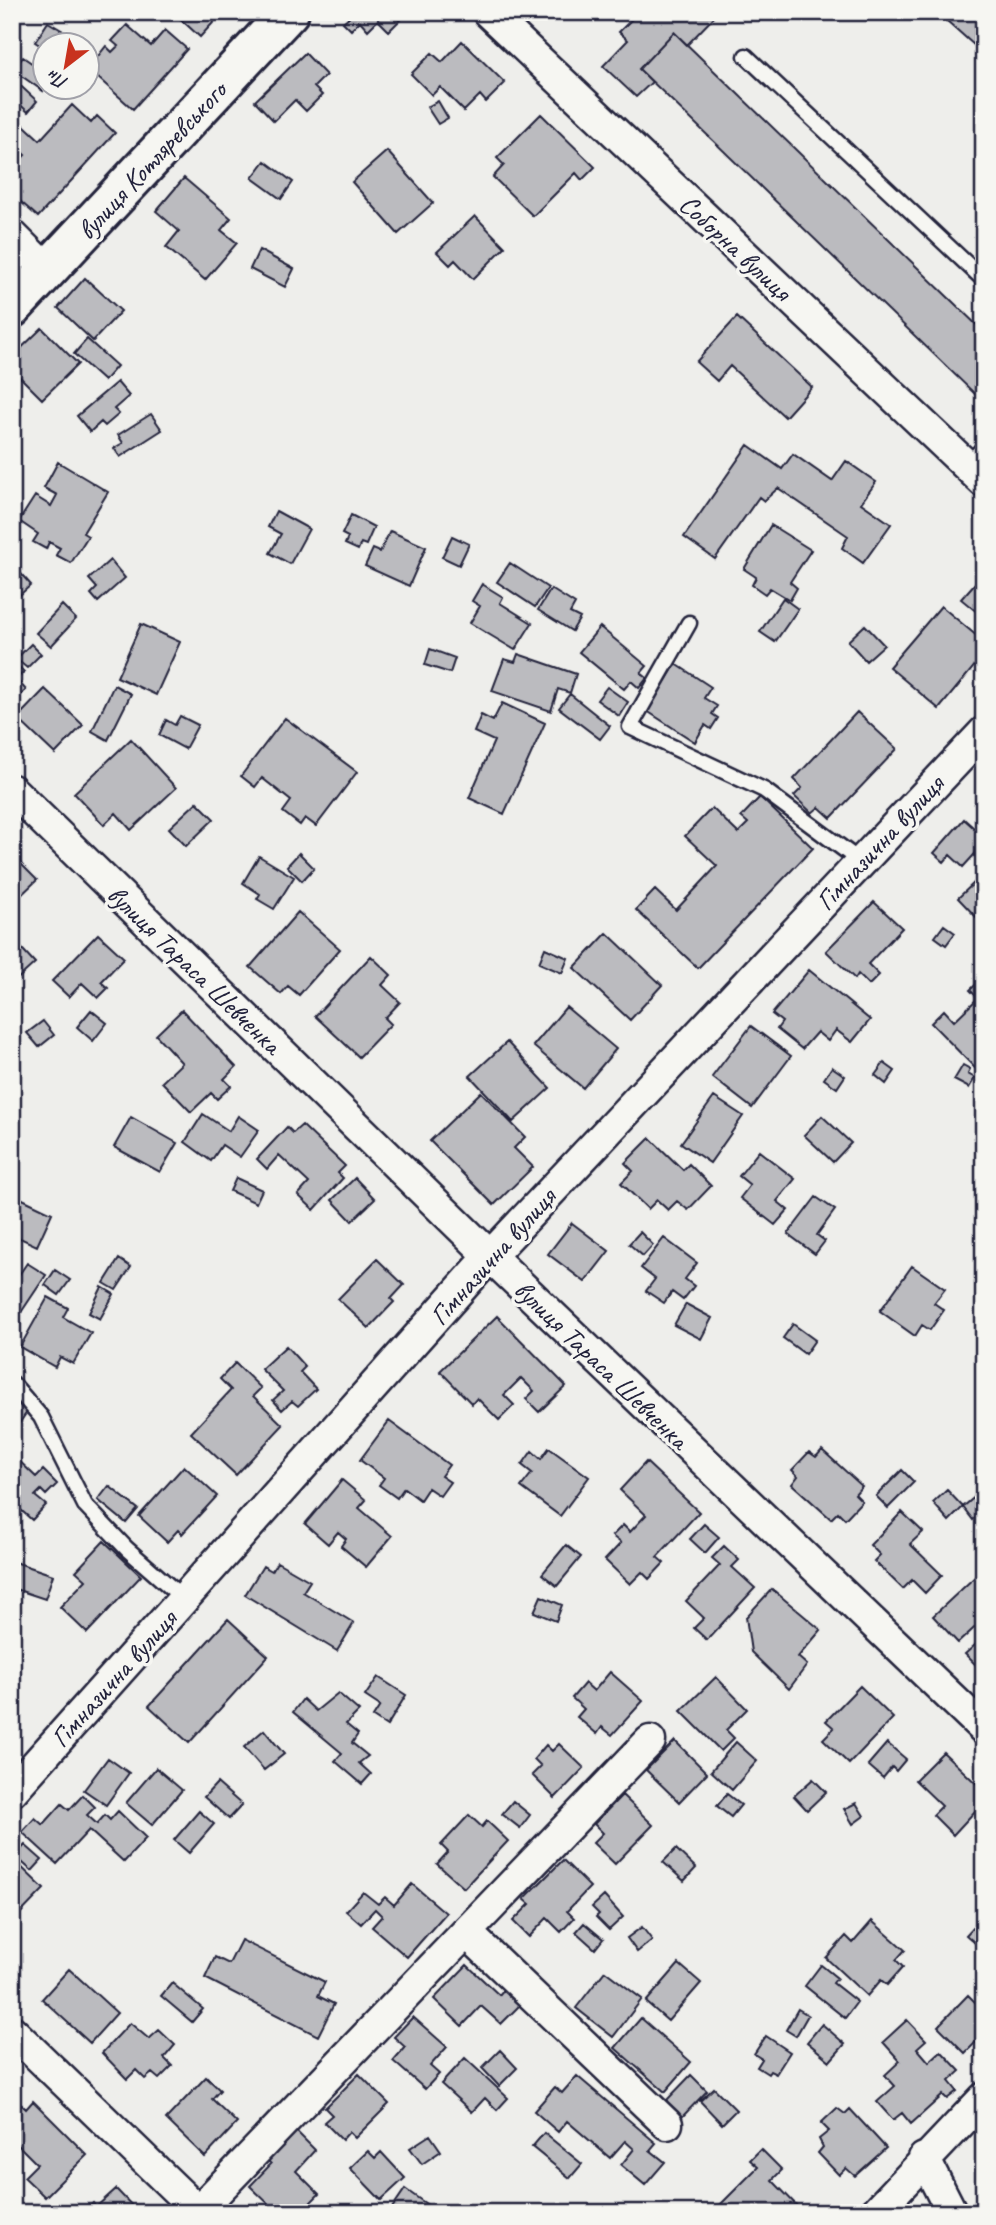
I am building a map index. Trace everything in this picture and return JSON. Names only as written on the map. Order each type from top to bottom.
[{"type":"main road","name":"вулиця Котляревського","points":[[12,308],[289,12]]},
{"type":"street","name":"Соборна вулиця","points":[[488,12],[978,465]]},
{"type":"street","points":[[12,235],[47,270]]},
{"type":"street","name":"Гімназична вулиця","points":[[12,1791],[490,1256],[984,732]]},
{"type":"street","name":"вулиця Тараса Шевченка","points":[[12,790],[490,1256],[984,1729]]},
{"type":"street","points":[[12,2031],[199,2212],[650,1741]]},
{"type":"street","points":[[466,1933],[667,2124]]},
{"type":"street","points":[[875,2213],[924,2158],[984,2098]]},
{"type":"street","points":[[924,2158],[952,2213]]},
{"type":"lane","points":[[746,56],[984,280]]},
{"type":"lane","points":[[689,623],[630,727],[764,790],[860,862]]},
{"type":"lane","points":[[12,1383],[41,1416],[85,1505],[127,1549],[184,1599]]},
{"type":"building","points":[[173,12],[223,12],[200,37]]},
{"type":"building","points":[[346,12],[408,12],[389,31],[378,20],[368,30],[360,21],[351,30],[343,22],[350,16]]},
{"type":"building","points":[[627,12],[711,12],[715,16],[687,45],[674,32],[639,69],[652,82],[636,97],[603,66],[628,40],[619,32],[633,18]]},
{"type":"building","points":[[937,12],[984,12],[984,54]]},
{"type":"building","points":[[48,22],[65,32],[42,32]]},
{"type":"building","points":[[127,25],[151,46],[165,30],[187,49],[133,109],[102,81],[102,51],[106,46],[112,52],[118,46],[112,41]]},
{"type":"building","points":[[674,32],[984,332],[984,392],[978,397],[639,69]]},
{"type":"building","points":[[462,41],[505,83],[486,102],[480,95],[464,111],[440,87],[432,95],[411,74],[432,53],[442,62]]},
{"type":"building","points":[[305,53],[326,75],[314,87],[322,95],[306,111],[295,100],[274,121],[255,101]]},
{"type":"building","points":[[23,57],[32,63],[32,83],[13,70]]},
{"type":"building","points":[[12,78],[32,96],[32,102],[36,102],[28,112],[12,97]]},
{"type":"building","points":[[438,101],[448,118],[438,124],[427,107]]},
{"type":"building","points":[[72,105],[91,123],[97,116],[115,133],[38,217],[12,194],[12,169],[25,155],[12,143],[12,114],[40,140]]},
{"type":"building","points":[[541,114],[595,167],[582,180],[576,173],[533,216],[493,177],[504,165],[497,158]]},
{"type":"building","points":[[387,151],[433,203],[398,234],[352,182]]},
{"type":"building","points":[[265,161],[293,182],[281,199],[252,178]]},
{"type":"building","points":[[184,178],[231,218],[221,230],[237,243],[205,280],[166,247],[179,231],[156,211]]},
{"type":"building","points":[[475,216],[505,247],[473,279],[455,260],[450,265],[437,252]]},
{"type":"building","points":[[259,250],[294,269],[285,287],[250,269]]},
{"type":"building","points":[[85,278],[121,311],[93,341],[58,308]]},
{"type":"building","points":[[737,317],[812,387],[785,417],[730,366],[717,381],[696,362]]},
{"type":"building","points":[[42,328],[78,364],[42,399],[12,369],[12,357]]},
{"type":"building","points":[[87,339],[117,366],[104,381],[74,354]]},
{"type":"building","points":[[117,382],[129,396],[114,409],[119,414],[105,426],[101,422],[90,432],[77,416]]},
{"type":"building","points":[[151,414],[162,430],[120,457],[114,448],[123,443],[118,435]]},
{"type":"building","points":[[748,445],[782,469],[793,454],[832,481],[846,461],[876,482],[861,503],[891,524],[863,563],[842,548],[848,536],[778,488],[764,501],[759,497],[715,559],[684,537]]},
{"type":"building","points":[[58,462],[108,492],[83,533],[88,536],[71,563],[56,555],[60,548],[49,542],[46,549],[33,542],[38,534],[19,521],[35,496],[51,506],[57,495],[44,488]]},
{"type":"building","points":[[276,511],[309,529],[290,564],[270,553],[281,534],[268,527]]},
{"type":"building","points":[[351,515],[374,527],[366,545],[361,543],[358,550],[345,544],[348,537],[342,534]]},
{"type":"building","points":[[771,525],[811,550],[790,582],[797,588],[790,600],[770,588],[765,594],[752,585],[756,577],[744,569]]},
{"type":"building","points":[[390,531],[426,547],[409,586],[365,566],[373,549],[380,552]]},
{"type":"building","points":[[452,536],[469,544],[459,565],[442,557]]},
{"type":"building","points":[[110,560],[125,578],[98,602],[91,594],[97,588],[89,579]]},
{"type":"building","points":[[510,563],[548,588],[535,607],[497,582]]},
{"type":"building","points":[[14,566],[31,585],[13,601],[12,567]]},
{"type":"building","points":[[984,573],[984,618],[961,599]]},
{"type":"building","points":[[482,584],[503,597],[500,603],[532,623],[515,650],[470,623],[480,606],[472,601]]},
{"type":"building","points":[[551,589],[575,604],[570,613],[580,618],[572,631],[538,610]]},
{"type":"building","points":[[783,598],[798,609],[775,642],[760,632]]},
{"type":"building","points":[[62,605],[76,619],[51,646],[36,633]]},
{"type":"building","points":[[941,606],[984,642],[984,666],[982,668],[976,664],[939,709],[889,667]]},
{"type":"building","points":[[141,624],[180,642],[156,695],[117,677]]},
{"type":"building","points":[[865,625],[884,645],[866,661],[848,641]]},
{"type":"building","points":[[600,627],[647,666],[641,673],[647,678],[639,688],[631,681],[624,689],[579,652]]},
{"type":"building","points":[[31,644],[41,654],[27,668],[16,659]]},
{"type":"building","points":[[430,649],[455,658],[450,673],[425,665]]},
{"type":"building","points":[[518,654],[576,674],[570,693],[558,689],[551,711],[492,691],[504,659],[515,662]]},
{"type":"building","points":[[13,661],[24,672],[16,679],[26,690],[14,701]]},
{"type":"building","points":[[676,664],[711,687],[704,698],[717,706],[712,714],[718,718],[711,729],[705,725],[695,742],[647,711]]},
{"type":"building","points":[[114,685],[131,694],[108,740],[92,731]]},
{"type":"building","points":[[607,687],[628,702],[619,716],[597,700]]},
{"type":"building","points":[[45,689],[83,725],[55,754],[17,718]]},
{"type":"building","points":[[570,694],[610,726],[600,739],[559,708]]},
{"type":"building","points":[[502,703],[545,723],[504,814],[469,798],[494,741],[474,732],[481,715],[493,721]]},
{"type":"building","points":[[857,712],[897,749],[831,818],[819,807],[812,813],[794,796],[802,788],[794,779]]},
{"type":"building","points":[[180,716],[198,725],[185,749],[159,735],[166,720],[175,725]]},
{"type":"building","points":[[285,718],[357,772],[316,826],[305,818],[300,825],[283,812],[291,801],[262,778],[255,787],[241,776]]},
{"type":"building","points":[[131,739],[176,788],[131,830],[116,813],[104,825],[74,793]]},
{"type":"building","points":[[760,797],[813,848],[698,968],[636,910],[655,890],[676,910],[717,866],[685,836],[712,808],[738,833],[748,823],[741,817]]},
{"type":"building","points":[[197,802],[214,819],[186,846],[169,828]]},
{"type":"building","points":[[964,819],[984,837],[984,844],[963,867],[950,855],[944,862],[934,853]]},
{"type":"building","points":[[299,853],[314,868],[302,881],[287,866]]},
{"type":"building","points":[[12,855],[37,880],[18,898],[12,892]]},
{"type":"building","points":[[259,856],[294,877],[274,909],[257,899],[260,894],[243,883]]},
{"type":"building","points":[[975,882],[984,891],[984,903],[980,906],[984,915],[979,920],[958,898]]},
{"type":"building","points":[[874,902],[902,928],[868,964],[879,975],[869,985],[858,974],[855,979],[826,951]]},
{"type":"building","points":[[298,912],[340,949],[299,995],[288,986],[281,994],[250,967]]},
{"type":"building","points":[[944,925],[955,933],[946,945],[935,937]]},
{"type":"building","points":[[607,933],[662,985],[630,1020],[574,968]]},
{"type":"building","points":[[98,934],[124,958],[101,982],[108,988],[98,998],[82,983],[69,997],[52,981]]},
{"type":"building","points":[[12,938],[35,963],[12,984]]},
{"type":"building","points":[[545,948],[568,958],[562,973],[539,963]]},
{"type":"building","points":[[371,956],[391,975],[382,985],[400,1002],[385,1018],[391,1024],[359,1057],[315,1016]]},
{"type":"building","points":[[809,970],[870,1020],[852,1042],[836,1030],[828,1041],[817,1032],[802,1049],[777,1029],[782,1022],[772,1014]]},
{"type":"building","points":[[984,977],[984,1042],[981,1045],[984,1060],[975,1068],[931,1023],[944,1010],[954,1021],[978,998],[970,990]]},
{"type":"building","points":[[566,1007],[616,1049],[583,1088],[533,1046]]},
{"type":"building","points":[[91,1010],[107,1023],[93,1041],[77,1027]]},
{"type":"building","points":[[182,1010],[236,1067],[224,1079],[231,1086],[217,1099],[211,1093],[191,1112],[162,1082],[182,1063],[156,1035]]},
{"type":"building","points":[[43,1021],[54,1035],[39,1047],[27,1033]]},
{"type":"building","points":[[751,1026],[791,1056],[752,1108],[712,1077]]},
{"type":"building","points":[[507,1042],[550,1088],[513,1122],[470,1076]]},
{"type":"building","points":[[884,1063],[895,1071],[886,1084],[875,1075]]},
{"type":"building","points":[[963,1065],[970,1069],[968,1074],[975,1078],[969,1088],[954,1080]]},
{"type":"building","points":[[832,1067],[845,1076],[837,1088],[824,1079]]},
{"type":"building","points":[[481,1092],[525,1137],[514,1148],[533,1167],[494,1205],[430,1141]]},
{"type":"building","points":[[714,1097],[743,1116],[710,1163],[681,1143]]},
{"type":"building","points":[[203,1114],[229,1131],[238,1116],[259,1130],[240,1157],[222,1145],[211,1161],[185,1142]]},
{"type":"building","points":[[822,1116],[851,1143],[833,1162],[804,1135]]},
{"type":"building","points":[[131,1117],[177,1143],[160,1172],[114,1147]]},
{"type":"building","points":[[302,1125],[345,1166],[338,1173],[343,1178],[314,1210],[298,1195],[309,1183],[279,1155],[267,1169],[257,1159],[287,1127],[293,1133]]},
{"type":"building","points":[[650,1138],[683,1170],[689,1164],[711,1186],[688,1210],[677,1201],[668,1210],[657,1200],[648,1209],[621,1183],[633,1171],[625,1163]]},
{"type":"building","points":[[759,1151],[795,1179],[777,1201],[788,1210],[775,1225],[740,1198],[750,1185],[739,1176]]},
{"type":"building","points":[[236,1178],[262,1190],[256,1203],[230,1191]]},
{"type":"building","points":[[355,1178],[375,1199],[352,1221],[332,1200]]},
{"type":"building","points":[[12,1194],[52,1213],[37,1246],[18,1237],[12,1250]]},
{"type":"building","points":[[816,1197],[835,1210],[817,1235],[825,1241],[815,1254],[788,1234]]},
{"type":"building","points":[[572,1223],[609,1251],[585,1282],[548,1254]]},
{"type":"building","points":[[640,1232],[653,1245],[643,1256],[629,1244]]},
{"type":"building","points":[[664,1238],[697,1263],[685,1279],[694,1286],[683,1300],[672,1292],[664,1303],[646,1291],[655,1279],[641,1268]]},
{"type":"building","points":[[119,1259],[131,1267],[116,1290],[104,1283]]},
{"type":"building","points":[[377,1259],[404,1285],[391,1299],[394,1302],[369,1328],[338,1299]]},
{"type":"building","points":[[27,1263],[46,1275],[20,1314],[12,1309],[12,1285]]},
{"type":"building","points":[[912,1266],[945,1289],[934,1303],[944,1310],[930,1330],[922,1325],[915,1336],[880,1311]]},
{"type":"building","points":[[55,1270],[70,1280],[59,1295],[45,1285]]},
{"type":"building","points":[[102,1287],[114,1294],[100,1319],[89,1313]]},
{"type":"building","points":[[48,1297],[68,1308],[63,1317],[91,1333],[73,1364],[60,1357],[55,1367],[20,1347]]},
{"type":"building","points":[[686,1304],[712,1318],[701,1339],[674,1325]]},
{"type":"building","points":[[497,1316],[566,1386],[539,1412],[526,1399],[534,1391],[521,1378],[504,1395],[514,1405],[499,1420],[477,1398],[472,1404],[440,1371]]},
{"type":"building","points":[[793,1324],[815,1340],[805,1354],[783,1338]]},
{"type":"building","points":[[286,1346],[305,1367],[300,1372],[316,1389],[298,1406],[292,1401],[282,1410],[273,1400],[283,1391],[261,1369]]},
{"type":"building","points":[[235,1363],[261,1388],[253,1396],[283,1425],[236,1475],[191,1433],[231,1390],[220,1379]]},
{"type":"building","points":[[12,1397],[29,1409],[16,1428],[12,1425]]},
{"type":"building","points":[[389,1421],[449,1465],[441,1476],[450,1482],[440,1496],[428,1488],[420,1500],[404,1488],[397,1498],[379,1485],[384,1478],[360,1460]]},
{"type":"building","points":[[549,1448],[589,1477],[560,1516],[521,1487],[532,1473],[522,1465],[532,1451],[541,1459]]},
{"type":"building","points":[[822,1450],[862,1486],[855,1494],[862,1501],[845,1519],[838,1512],[831,1519],[792,1484],[798,1476],[792,1470],[809,1452],[816,1457]]},
{"type":"building","points":[[12,1454],[36,1477],[43,1470],[57,1484],[46,1495],[41,1490],[35,1496],[46,1505],[32,1520],[12,1502]]},
{"type":"building","points":[[646,1462],[699,1512],[657,1557],[664,1563],[649,1579],[642,1572],[630,1584],[605,1560],[621,1543],[612,1536],[623,1525],[630,1532],[646,1515],[620,1490]]},
{"type":"building","points":[[184,1466],[217,1496],[182,1534],[178,1530],[167,1542],[139,1516]]},
{"type":"building","points":[[902,1470],[914,1482],[888,1508],[876,1496]]},
{"type":"building","points":[[342,1480],[366,1500],[359,1508],[392,1536],[366,1567],[341,1546],[346,1539],[338,1532],[328,1544],[305,1524]]},
{"type":"building","points":[[109,1486],[138,1509],[126,1523],[98,1500]]},
{"type":"building","points":[[984,1489],[984,1511],[973,1520],[963,1507]]},
{"type":"building","points":[[947,1490],[963,1507],[949,1521],[933,1503]]},
{"type":"building","points":[[902,1512],[923,1532],[910,1544],[942,1575],[925,1593],[912,1580],[903,1589],[874,1561],[880,1555],[870,1545]]},
{"type":"building","points":[[704,1524],[719,1537],[705,1553],[690,1539]]},
{"type":"building","points":[[104,1541],[141,1576],[87,1633],[60,1607],[86,1580],[76,1571]]},
{"type":"building","points":[[566,1545],[581,1557],[557,1586],[542,1574]]},
{"type":"building","points":[[724,1546],[739,1560],[732,1567],[755,1588],[707,1640],[694,1628],[704,1618],[686,1601],[720,1565],[712,1558]]},
{"type":"building","points":[[12,1561],[53,1575],[45,1599],[12,1588]]},
{"type":"building","points":[[277,1562],[310,1581],[303,1592],[354,1623],[337,1651],[245,1595],[263,1566],[272,1571]]},
{"type":"building","points":[[977,1575],[984,1583],[984,1619],[958,1643],[933,1616]]},
{"type":"building","points":[[772,1589],[821,1630],[798,1657],[807,1665],[789,1689],[751,1652],[746,1617]]},
{"type":"building","points":[[541,1596],[562,1605],[556,1621],[534,1612]]},
{"type":"building","points":[[228,1619],[268,1656],[189,1743],[149,1706]]},
{"type":"building","points":[[984,1637],[984,1673],[965,1654]]},
{"type":"building","points":[[610,1672],[643,1701],[612,1735],[602,1727],[597,1734],[577,1717],[584,1709],[572,1698],[585,1683],[594,1691]]},
{"type":"building","points":[[378,1677],[406,1695],[387,1726],[373,1717],[380,1706],[365,1696]]},
{"type":"building","points":[[716,1677],[747,1709],[726,1730],[734,1738],[721,1751],[681,1711]]},
{"type":"building","points":[[860,1686],[893,1718],[849,1764],[823,1739],[834,1728],[826,1721]]},
{"type":"building","points":[[338,1693],[359,1711],[346,1724],[358,1734],[352,1743],[368,1756],[359,1763],[371,1774],[362,1784],[335,1761],[342,1753],[293,1712],[303,1699],[316,1711]]},
{"type":"building","points":[[264,1730],[284,1754],[264,1770],[244,1747]]},
{"type":"building","points":[[675,1741],[707,1773],[679,1802],[646,1770]]},
{"type":"building","points":[[736,1742],[757,1761],[732,1790],[711,1771]]},
{"type":"building","points":[[887,1743],[906,1759],[896,1771],[892,1767],[883,1778],[868,1765]]},
{"type":"building","points":[[559,1744],[584,1768],[555,1798],[532,1775],[541,1766],[534,1759],[546,1745],[552,1751]]},
{"type":"building","points":[[943,1752],[984,1791],[984,1816],[977,1809],[953,1835],[933,1815],[942,1806],[915,1780]]},
{"type":"building","points":[[108,1758],[129,1773],[106,1805],[84,1790]]},
{"type":"building","points":[[156,1768],[182,1790],[152,1825],[126,1803]]},
{"type":"building","points":[[813,1779],[826,1792],[807,1810],[794,1796]]},
{"type":"building","points":[[217,1783],[242,1805],[229,1819],[204,1797]]},
{"type":"building","points":[[727,1794],[741,1805],[731,1817],[717,1806]]},
{"type":"building","points":[[83,1795],[95,1807],[87,1815],[97,1824],[105,1815],[110,1820],[118,1811],[146,1838],[124,1862],[89,1830],[57,1864],[22,1832],[35,1818],[43,1825],[62,1804],[69,1810]]},
{"type":"building","points":[[622,1795],[653,1825],[615,1864],[593,1843],[603,1833],[594,1824]]},
{"type":"building","points":[[513,1801],[530,1815],[520,1828],[502,1814]]},
{"type":"building","points":[[856,1803],[864,1816],[853,1824],[844,1809]]},
{"type":"building","points":[[199,1811],[214,1824],[189,1853],[174,1840]]},
{"type":"building","points":[[469,1815],[482,1827],[487,1821],[508,1841],[464,1888],[437,1864],[448,1852],[441,1845]]},
{"type":"building","points":[[25,1845],[42,1860],[32,1871],[15,1856]]},
{"type":"building","points":[[676,1849],[696,1868],[684,1881],[663,1862]]},
{"type":"building","points":[[12,1858],[44,1889],[12,1922]]},
{"type":"building","points":[[563,1860],[590,1887],[567,1911],[574,1918],[561,1932],[547,1918],[529,1937],[513,1921],[530,1904],[524,1899]]},
{"type":"building","points":[[412,1884],[446,1913],[407,1957],[372,1927],[382,1916],[375,1909],[361,1924],[346,1911],[363,1892],[378,1904],[385,1897],[394,1905]]},
{"type":"building","points":[[604,1896],[623,1917],[609,1930],[596,1917],[599,1914],[592,1907]]},
{"type":"building","points":[[984,1915],[984,1951],[966,1935]]},
{"type":"building","points":[[872,1921],[905,1950],[896,1960],[903,1967],[887,1985],[881,1980],[867,1996],[826,1958],[846,1936],[853,1943]]},
{"type":"building","points":[[584,1923],[603,1939],[595,1949],[576,1932]]},
{"type":"building","points":[[642,1927],[652,1940],[637,1952],[627,1938]]},
{"type":"building","points":[[241,1940],[325,1982],[318,1996],[334,2004],[318,2036],[205,1978],[215,1957],[229,1964]]},
{"type":"building","points":[[679,1964],[701,1983],[668,2021],[646,2002]]},
{"type":"building","points":[[467,1965],[499,1995],[504,1989],[520,2005],[501,2024],[481,2006],[462,2026],[434,1999]]},
{"type":"building","points":[[821,1965],[837,1978],[833,1983],[857,2002],[845,2018],[805,1986]]},
{"type":"building","points":[[69,1969],[117,2013],[90,2043],[42,1999]]},
{"type":"building","points":[[605,1971],[642,1999],[613,2037],[576,2008]]},
{"type":"building","points":[[172,1983],[203,2009],[192,2022],[161,1996]]},
{"type":"building","points":[[968,1995],[984,2011],[984,2047],[977,2041],[965,2053],[938,2026]]},
{"type":"building","points":[[798,2009],[808,2015],[796,2036],[786,2030]]},
{"type":"building","points":[[413,2017],[447,2047],[430,2066],[439,2074],[425,2089],[393,2061],[405,2047],[394,2037]]},
{"type":"building","points":[[641,2018],[691,2062],[665,2092],[615,2048]]},
{"type":"building","points":[[907,2020],[926,2040],[917,2048],[929,2062],[941,2051],[960,2071],[949,2081],[957,2091],[947,2099],[943,2095],[911,2124],[902,2113],[893,2120],[877,2102],[895,2086],[885,2075],[900,2061],[883,2042]]},
{"type":"building","points":[[130,2023],[149,2039],[159,2030],[175,2045],[164,2058],[172,2066],[159,2079],[152,2073],[145,2079],[136,2070],[127,2079],[102,2053]]},
{"type":"building","points":[[822,2024],[845,2044],[830,2061],[807,2042]]},
{"type":"building","points":[[766,2036],[790,2052],[776,2074],[770,2071],[768,2074],[757,2067],[762,2059],[754,2054]]},
{"type":"building","points":[[500,2050],[517,2068],[499,2086],[482,2068]]},
{"type":"building","points":[[465,2058],[508,2098],[497,2110],[485,2098],[472,2112],[441,2084]]},
{"type":"building","points":[[359,2074],[389,2104],[355,2138],[349,2132],[342,2140],[324,2122],[332,2115],[325,2108]]},
{"type":"building","points":[[691,2075],[707,2091],[681,2118],[665,2102]]},
{"type":"building","points":[[577,2076],[656,2143],[650,2150],[665,2162],[645,2185],[621,2165],[634,2149],[625,2141],[610,2158],[567,2121],[558,2132],[534,2111],[555,2087],[562,2093]]},
{"type":"building","points":[[206,2077],[220,2090],[212,2099],[237,2123],[205,2157],[166,2119]]},
{"type":"building","points":[[714,2088],[736,2110],[722,2124],[700,2101]]},
{"type":"building","points":[[15,2098],[26,2109],[33,2101],[87,2155],[45,2197],[24,2177],[37,2164],[12,2139],[12,2101]]},
{"type":"building","points":[[837,2108],[845,2114],[850,2109],[886,2148],[855,2176],[846,2168],[839,2175],[818,2153],[823,2147],[819,2139],[829,2131],[821,2123]]},
{"type":"building","points":[[295,2130],[315,2150],[296,2171],[319,2194],[309,2204],[317,2213],[278,2213],[250,2186],[271,2164],[267,2160]]},
{"type":"building","points":[[544,2133],[582,2164],[570,2178],[532,2147]]},
{"type":"building","points":[[430,2135],[441,2151],[422,2164],[410,2148]]},
{"type":"building","points":[[761,2149],[782,2170],[772,2180],[804,2213],[717,2213],[715,2210],[758,2167],[750,2160]]},
{"type":"building","points":[[368,2151],[375,2158],[381,2152],[405,2178],[381,2200],[350,2168]]},
{"type":"building","points":[[116,2189],[139,2213],[83,2213],[93,2203],[96,2207]]},
{"type":"building","points":[[405,2189],[439,2213],[390,2211]]}]
